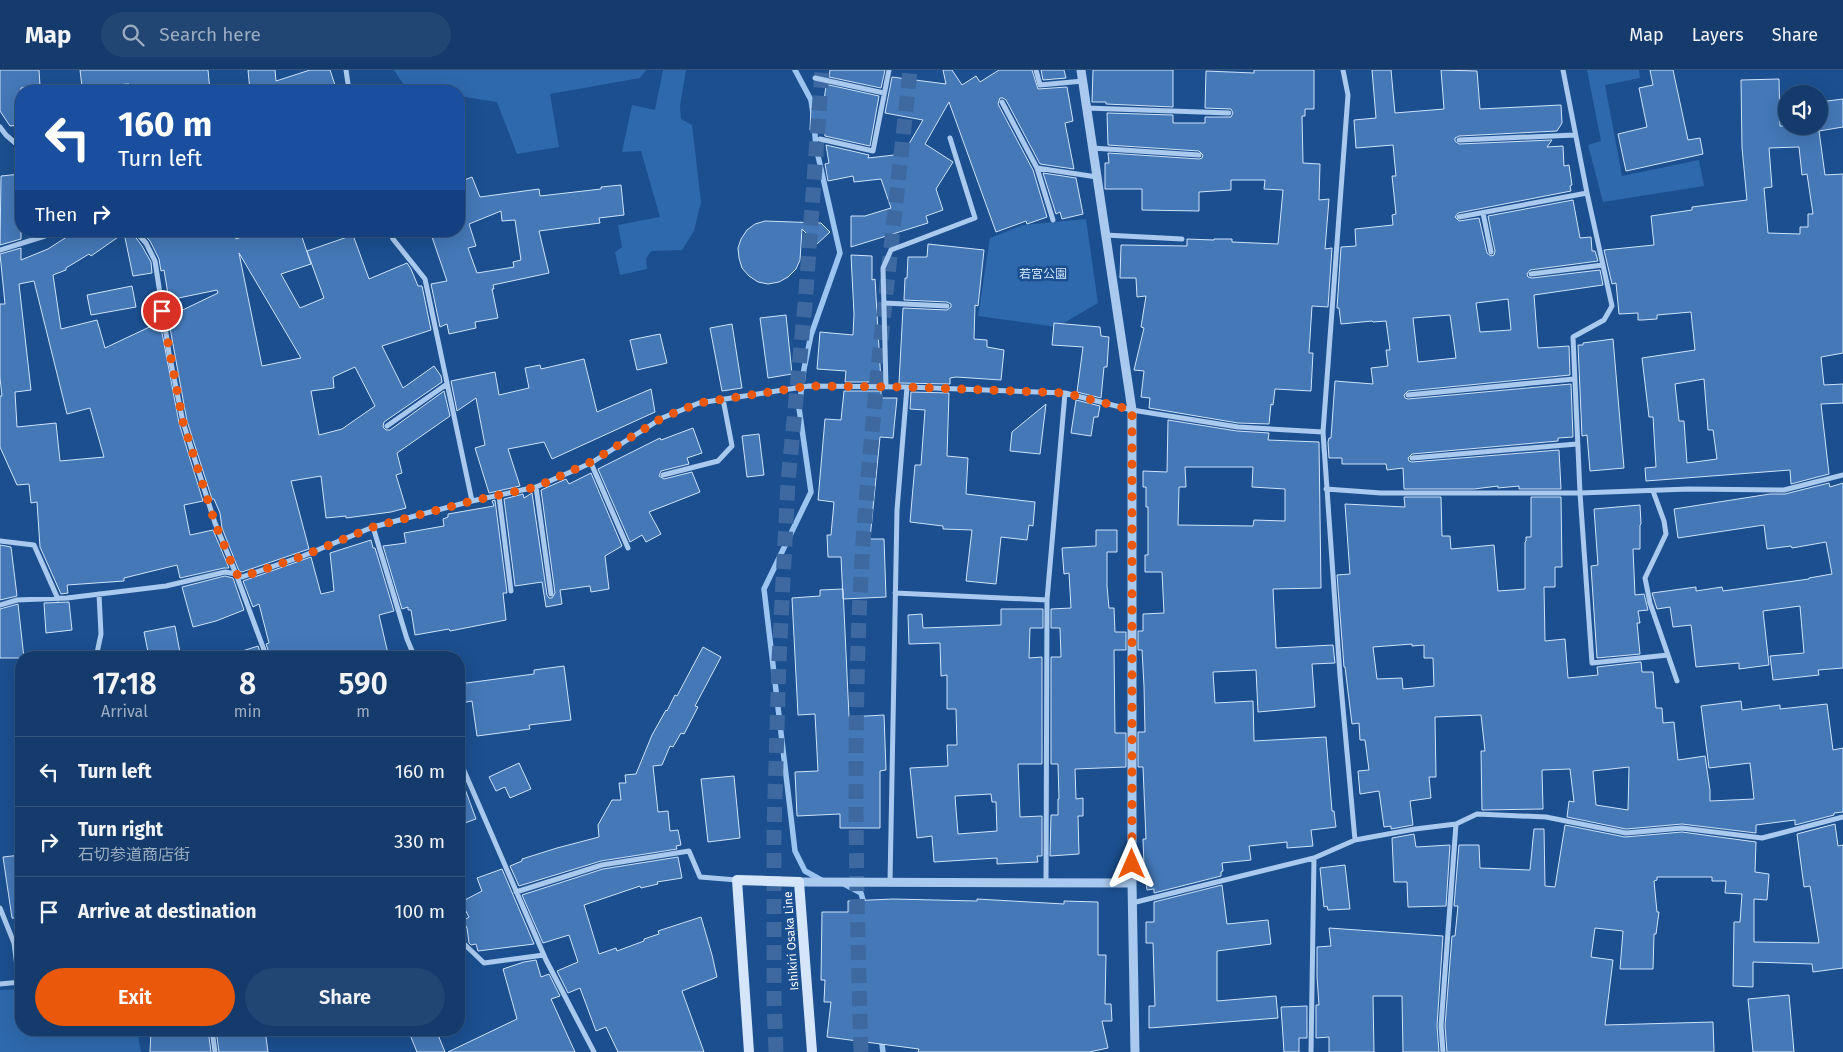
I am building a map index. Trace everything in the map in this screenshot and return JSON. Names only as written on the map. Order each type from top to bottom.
[{"type":"main road","name":"Ishikiri Osaka Line","points":[[737,880],[799,882],[812,1052]]},
{"type":"main road","points":[[737,880],[749,1052]]},
{"type":"street","points":[[346,70],[348,85]]},
{"type":"street","points":[[820,139],[873,151],[889,70]]},
{"type":"street","points":[[1036,70],[1040,85],[1083,81]]},
{"type":"street","points":[[1081,70],[1132,410],[1130,639],[1132,903],[1136,1052]]},
{"type":"street","points":[[1343,70],[1348,95],[1323,432],[1340,675],[1355,840]]},
{"type":"street","points":[[1563,70],[1587,193],[1612,306],[1604,320],[1573,337],[1577,444],[1592,663],[1668,655]]},
{"type":"street","points":[[815,78],[884,93]]},
{"type":"street","points":[[1002,102],[1037,168],[1053,220]]},
{"type":"street","points":[[1086,108],[1229,113]]},
{"type":"street","points":[[0,127],[15,143]]},
{"type":"street","points":[[1459,140],[1575,135]]},
{"type":"street","points":[[886,387],[883,268],[891,250],[975,218],[950,138]]},
{"type":"street","points":[[1092,148],[1199,154]]},
{"type":"street","points":[[1037,168],[1097,177]]},
{"type":"street","points":[[1459,217],[1587,193]]},
{"type":"street","points":[[1483,213],[1491,252]]},
{"type":"street","points":[[1105,234],[1182,239]]},
{"type":"street","points":[[0,250],[42,237]]},
{"type":"street","points":[[140,237],[146,243],[155,261],[169,353],[183,422],[215,523],[264,651]]},
{"type":"street","points":[[392,237],[425,279],[472,501]]},
{"type":"street","points":[[1531,274],[1603,265]]},
{"type":"street","points":[[884,303],[947,306]]},
{"type":"street","points":[[1408,396],[1574,379]]},
{"type":"street","points":[[387,426],[447,384]]},
{"type":"street","points":[[0,605],[16,600],[58,599],[166,586],[225,572],[242,577],[294,559],[373,527],[472,501],[536,487],[591,462],[662,418],[699,403],[809,386],[907,387],[1065,393],[1132,410],[1238,428],[1323,432]]},
{"type":"street","points":[[890,882],[897,510],[907,387]]},
{"type":"street","points":[[1046,883],[1047,600],[1065,393]]},
{"type":"street","points":[[663,475],[718,462],[732,446],[723,399]]},
{"type":"street","points":[[1412,458],[1577,444]]},
{"type":"street","points":[[591,462],[628,548]]},
{"type":"street","points":[[1326,489],[1381,493],[1784,490],[1843,475]]},
{"type":"street","points":[[536,487],[551,594]]},
{"type":"street","points":[[1653,491],[1664,521],[1666,534],[1645,578],[1650,603],[1677,681]]},
{"type":"street","points":[[499,496],[511,591]]},
{"type":"street","points":[[373,527],[412,651]]},
{"type":"street","points":[[0,541],[34,545],[58,599]]},
{"type":"street","points":[[895,593],[1047,600]]},
{"type":"street","points":[[97,651],[101,634],[99,594]]},
{"type":"street","points":[[465,773],[544,955],[594,1052]]},
{"type":"street","points":[[1132,903],[1314,858],[1355,840],[1456,824],[1477,814],[1546,817],[1626,833],[1682,828],[1762,838],[1843,817]]},
{"type":"street","points":[[1443,1052],[1441,1026],[1456,824]]},
{"type":"street","points":[[516,892],[602,865],[689,851],[700,877],[737,880]]},
{"type":"street","points":[[1311,1052],[1314,858]]},
{"type":"street","points":[[799,882],[1132,883]]},
{"type":"street","points":[[0,908],[15,950]]},
{"type":"street","points":[[465,945],[484,963],[544,955]]},
{"type":"street","points":[[0,984],[15,982]]},
{"type":"street","points":[[213,1036],[215,1052]]},
{"type":"green space","points":[[394,70],[646,70],[640,78],[550,94],[559,147],[517,154],[497,102],[465,97],[465,85],[404,85]]},
{"type":"green space","points":[[663,70],[686,70],[680,106],[681,119],[692,125],[701,202],[694,231],[682,250],[651,251],[646,259],[647,269],[620,275],[615,252],[622,247],[618,225],[660,217],[641,151],[622,152],[632,105],[655,110]]},
{"type":"green space","points":[[1587,70],[1639,70],[1640,78],[1605,85],[1622,176],[1699,160],[1704,186],[1603,202],[1588,145],[1601,141]]},
{"type":"green space","name":"若宮公園","points":[[1086,219],[1098,303],[1057,327],[978,316],[990,238],[1023,225]]},
{"type":"green space","points":[[15,989],[15,1036],[138,1036],[141,1052],[0,1052],[0,990]]},
{"type":"building","points":[[0,70],[39,70],[40,85],[15,85],[15,126],[10,126],[0,111]]},
{"type":"building","points":[[80,70],[208,70],[209,85],[129,84],[82,85]]},
{"type":"building","points":[[248,70],[275,70],[276,81],[310,70],[330,70],[335,85],[249,85]]},
{"type":"building","points":[[830,70],[885,70],[881,88],[829,77]]},
{"type":"building","points":[[943,70],[952,70],[962,85],[976,76],[980,82],[999,70],[1032,70],[1038,89],[1067,87],[1073,121],[1065,123],[1074,169],[1040,164],[1006,100],[1000,98],[998,104],[1033,170],[1047,217],[1027,224],[1026,221],[996,232],[949,102],[925,144],[953,162],[936,189],[943,210],[926,216],[928,223],[851,247],[851,216],[865,216],[891,208],[881,179],[854,182],[853,176],[828,181],[825,164],[829,163],[826,145],[869,155],[868,158],[903,154],[923,120],[885,113],[892,77],[946,84]]},
{"type":"building","points":[[1041,70],[1064,70],[1066,78],[1043,80]]},
{"type":"building","points":[[1093,70],[1173,70],[1173,107],[1092,102]]},
{"type":"building","points":[[1254,70],[1314,70],[1314,109],[1305,109],[1305,116],[1302,116],[1303,163],[1320,164],[1319,200],[1329,199],[1325,249],[1332,248],[1328,307],[1312,306],[1309,353],[1313,353],[1311,391],[1275,389],[1269,424],[1238,423],[1149,408],[1150,398],[1141,397],[1144,371],[1134,370],[1144,328],[1141,327],[1146,296],[1137,297],[1136,278],[1120,278],[1121,245],[1187,246],[1187,239],[1232,239],[1232,242],[1278,244],[1283,190],[1264,189],[1265,180],[1231,180],[1231,190],[1199,192],[1199,211],[1142,210],[1142,189],[1105,189],[1105,163],[1109,163],[1108,153],[1199,159],[1203,155],[1199,151],[1108,145],[1107,113],[1173,115],[1173,123],[1205,123],[1205,117],[1231,117],[1233,113],[1231,109],[1205,108],[1206,71],[1254,73]]},
{"type":"building","points":[[1372,70],[1391,70],[1395,113],[1444,109],[1441,70],[1477,71],[1480,109],[1561,105],[1562,123],[1557,131],[1459,136],[1455,138],[1455,141],[1459,144],[1552,140],[1547,147],[1563,146],[1564,166],[1569,165],[1571,191],[1458,213],[1455,217],[1459,221],[1479,218],[1487,253],[1491,256],[1494,255],[1495,251],[1488,216],[1573,200],[1580,238],[1591,237],[1592,251],[1595,251],[1598,261],[1530,270],[1527,274],[1528,277],[1532,278],[1600,270],[1603,285],[1534,295],[1538,348],[1569,346],[1570,375],[1408,391],[1404,395],[1408,399],[1571,384],[1573,437],[1558,438],[1558,441],[1412,454],[1408,458],[1412,462],[1559,450],[1561,489],[1519,489],[1519,486],[1498,488],[1498,486],[1474,489],[1404,489],[1403,468],[1387,470],[1386,464],[1342,464],[1342,458],[1329,458],[1328,442],[1329,438],[1331,438],[1335,381],[1373,384],[1371,368],[1388,366],[1386,350],[1390,350],[1386,321],[1341,324],[1339,308],[1337,308],[1341,247],[1356,246],[1355,229],[1393,225],[1392,215],[1396,214],[1392,176],[1396,176],[1393,145],[1356,148],[1354,120],[1376,118]],"holes":[[[1508,299],[1511,330],[1480,332],[1476,303]],[[1450,315],[1456,358],[1418,362],[1413,318]]]},
{"type":"building","points":[[1650,70],[1673,70],[1688,140],[1700,138],[1703,154],[1626,171],[1618,134],[1647,127],[1639,88],[1653,85]]},
{"type":"building","points":[[1779,79],[1778,135],[1820,135],[1825,175],[1843,174],[1843,353],[1821,357],[1824,385],[1843,384],[1843,403],[1821,404],[1829,474],[1791,484],[1790,470],[1646,481],[1645,468],[1656,467],[1653,417],[1649,417],[1642,358],[1695,350],[1691,312],[1657,315],[1657,319],[1642,320],[1638,320],[1638,313],[1619,314],[1616,283],[1612,284],[1604,250],[1654,245],[1651,216],[1692,210],[1692,207],[1747,200],[1742,148],[1741,80]],"holes":[[[1799,147],[1802,175],[1807,174],[1813,214],[1808,214],[1808,227],[1800,227],[1800,234],[1768,233],[1764,188],[1772,187],[1769,148]],[[1704,379],[1708,430],[1713,430],[1717,459],[1687,463],[1684,421],[1679,421],[1675,384]]]},
{"type":"building","points":[[829,85],[879,96],[870,146],[825,136],[824,131],[810,130],[811,107],[823,107],[826,86]]},
{"type":"building","points":[[1843,99],[1843,127],[1828,130],[1828,101]]},
{"type":"building","points":[[1043,173],[1076,178],[1083,214],[1062,219],[1060,212],[1056,214]]},
{"type":"building","points":[[15,175],[15,237],[21,237],[21,239],[0,245],[1,176]]},
{"type":"building","points":[[472,177],[480,197],[539,189],[540,196],[621,185],[624,215],[599,218],[600,223],[539,231],[549,273],[493,285],[494,289],[492,289],[498,318],[475,322],[476,328],[449,334],[447,324],[440,327],[431,284],[447,281],[432,237],[465,237],[465,180]],"holes":[[[501,211],[502,221],[515,220],[521,260],[513,262],[514,267],[477,273],[468,248],[476,246],[469,224]]]},
{"type":"building","points":[[765,221],[821,223],[830,232],[817,244],[802,229],[800,260],[796,269],[779,282],[768,284],[758,282],[742,268],[738,248],[747,230],[755,224]]},
{"type":"building","points":[[67,237],[118,237],[91,256],[89,254],[66,268],[66,270],[53,275],[61,329],[97,320],[105,348],[160,322],[179,423],[203,501],[184,505],[190,535],[213,530],[229,568],[180,578],[177,565],[124,578],[124,581],[67,585],[68,593],[61,594],[40,547],[37,502],[31,503],[29,484],[17,485],[0,447],[0,396],[2,396],[0,378],[0,304],[5,304],[0,254],[21,248],[21,260],[48,249]],"holes":[[[34,281],[67,414],[90,408],[104,457],[60,461],[56,423],[17,427],[15,392],[31,390],[19,284]]]},
{"type":"building","points":[[125,237],[135,237],[151,262],[152,273],[133,276]]},
{"type":"building","points":[[146,237],[236,237],[236,239],[242,237],[302,237],[311,264],[281,274],[300,308],[324,298],[307,251],[347,237],[354,237],[369,279],[407,263],[418,286],[422,286],[431,330],[382,346],[403,388],[434,366],[441,376],[442,382],[384,422],[383,427],[386,430],[390,430],[444,391],[450,416],[397,453],[402,473],[396,475],[406,508],[346,518],[346,516],[326,518],[321,476],[291,481],[309,549],[242,572],[239,571],[222,528],[220,513],[214,499],[212,499],[187,421],[168,317],[218,293],[217,290],[169,300],[164,270],[161,271],[159,259]],"holes":[[[239,253],[301,358],[262,366]],[[355,367],[375,406],[342,429],[319,435],[311,391],[334,388],[333,377]]]},
{"type":"building","points":[[928,244],[984,250],[978,306],[975,305],[974,339],[987,340],[987,347],[1004,350],[1001,380],[956,377],[950,378],[950,384],[899,383],[903,308],[947,310],[951,307],[951,304],[947,302],[904,300],[908,257],[927,257]]},
{"type":"building","points":[[851,255],[872,256],[872,280],[875,279],[881,382],[845,382],[846,371],[817,369],[820,332],[853,335],[854,314]]},
{"type":"building","points":[[132,286],[136,307],[91,315],[87,295]]},
{"type":"building","points":[[786,315],[792,374],[768,378],[760,318]]},
{"type":"building","points":[[1054,323],[1100,327],[1101,336],[1109,337],[1107,367],[1104,367],[1101,398],[1077,392],[1083,347],[1052,345]]},
{"type":"building","points":[[732,324],[742,388],[722,391],[710,328]]},
{"type":"building","points":[[660,334],[667,363],[637,370],[630,340]]},
{"type":"building","points":[[1613,339],[1624,468],[1590,471],[1587,435],[1582,436],[1578,345]]},
{"type":"building","points":[[584,359],[597,412],[651,389],[655,412],[552,459],[544,442],[508,449],[520,486],[489,493],[475,448],[485,445],[476,398],[457,411],[451,381],[495,372],[499,395],[529,388],[525,368],[540,365],[541,369]]},
{"type":"building","points":[[844,391],[881,391],[881,398],[897,398],[893,438],[880,437],[870,539],[884,539],[886,597],[843,599],[841,557],[828,557],[827,535],[831,535],[834,502],[818,500],[825,419],[841,420]]},
{"type":"building","points":[[911,392],[949,393],[947,456],[968,458],[966,494],[1035,502],[1033,526],[1029,525],[1027,540],[1001,537],[996,584],[966,581],[972,530],[943,529],[943,526],[910,522],[915,465],[921,465],[925,410],[910,409]]},
{"type":"building","points":[[1076,400],[1100,406],[1098,417],[1094,417],[1091,436],[1071,433]]},
{"type":"building","points":[[1046,404],[1040,454],[1010,451],[1012,432]]},
{"type":"building","points":[[1168,420],[1237,431],[1269,433],[1268,440],[1319,442],[1321,588],[1273,589],[1276,648],[1333,645],[1335,663],[1312,664],[1315,707],[1258,712],[1256,670],[1213,672],[1215,703],[1253,701],[1254,741],[1326,737],[1332,811],[1334,811],[1336,827],[1311,830],[1313,846],[1287,848],[1287,842],[1249,846],[1251,860],[1222,863],[1223,871],[1221,876],[1154,893],[1154,889],[1147,890],[1144,866],[1143,839],[1146,839],[1143,767],[1138,767],[1138,732],[1145,732],[1144,686],[1142,650],[1138,650],[1138,631],[1143,631],[1143,614],[1164,613],[1162,572],[1145,572],[1145,555],[1148,555],[1148,507],[1146,507],[1146,487],[1143,487],[1143,471],[1167,472]],"holes":[[[1185,467],[1253,467],[1252,487],[1285,489],[1285,521],[1254,520],[1253,526],[1178,525],[1179,487],[1186,487]]]},
{"type":"building","points":[[693,428],[702,453],[687,458],[689,464],[661,471],[659,476],[664,479],[692,472],[700,492],[649,512],[661,534],[646,542],[642,535],[630,542],[598,469],[660,438],[661,440]]},
{"type":"building","points":[[759,434],[764,475],[747,477],[742,436]]},
{"type":"building","points":[[591,473],[622,546],[605,556],[609,589],[591,592],[590,586],[560,590],[562,604],[546,607],[542,582],[515,586],[504,499],[523,494],[524,498],[532,493],[547,595],[549,598],[552,598],[555,593],[541,490],[566,479],[569,484]]},
{"type":"building","points":[[1829,483],[1830,487],[1843,483],[1843,668],[1818,670],[1819,675],[1773,680],[1770,656],[1804,653],[1800,606],[1763,611],[1769,665],[1739,669],[1739,663],[1696,667],[1691,625],[1673,627],[1670,607],[1657,609],[1652,593],[1696,587],[1696,591],[1722,587],[1723,591],[1832,574],[1826,542],[1792,548],[1791,546],[1767,549],[1764,525],[1678,538],[1674,509],[1770,494],[1785,494]]},
{"type":"building","points":[[1404,497],[1441,497],[1442,536],[1450,536],[1451,549],[1494,545],[1498,591],[1525,589],[1525,542],[1526,537],[1531,537],[1531,497],[1561,497],[1562,567],[1555,567],[1555,587],[1544,587],[1545,641],[1565,639],[1568,678],[1598,675],[1597,667],[1641,662],[1642,672],[1653,672],[1656,708],[1662,708],[1663,723],[1674,722],[1678,760],[1705,756],[1710,801],[1754,799],[1750,763],[1709,768],[1701,706],[1741,701],[1742,710],[1780,705],[1780,709],[1827,704],[1833,750],[1843,748],[1843,812],[1795,825],[1795,820],[1756,825],[1756,833],[1682,824],[1626,829],[1567,817],[1569,801],[1574,802],[1570,769],[1542,770],[1543,809],[1482,810],[1481,751],[1485,751],[1481,715],[1435,717],[1436,777],[1429,777],[1431,798],[1410,801],[1413,825],[1391,829],[1391,826],[1384,827],[1379,791],[1360,794],[1358,771],[1369,770],[1365,740],[1360,740],[1359,723],[1352,724],[1344,667],[1337,575],[1350,574],[1345,504],[1405,507]],"holes":[[[1412,644],[1412,646],[1424,645],[1424,658],[1433,658],[1434,686],[1403,689],[1402,678],[1377,679],[1373,647]],[[1629,767],[1628,810],[1596,805],[1593,771]]]},
{"type":"building","points":[[495,500],[507,593],[503,593],[506,620],[450,631],[449,629],[415,635],[411,610],[408,610],[408,607],[402,609],[383,546],[406,543],[404,533],[444,526],[443,519],[448,517],[448,514],[494,506],[492,501]]},
{"type":"building","points":[[1640,505],[1640,549],[1633,549],[1635,595],[1644,594],[1648,610],[1638,611],[1640,623],[1637,623],[1640,654],[1597,658],[1591,566],[1598,565],[1594,509]]},
{"type":"building","points":[[1096,530],[1117,530],[1117,552],[1107,552],[1107,586],[1109,608],[1114,608],[1115,632],[1126,632],[1126,650],[1114,650],[1115,733],[1126,733],[1126,767],[1075,769],[1076,799],[1083,798],[1083,816],[1078,816],[1079,854],[1050,856],[1051,815],[1058,815],[1059,799],[1058,764],[1051,764],[1051,657],[1061,657],[1060,628],[1051,628],[1051,609],[1071,608],[1069,573],[1064,574],[1062,548],[1096,546]]},
{"type":"building","points":[[371,540],[394,611],[379,615],[387,651],[268,651],[266,644],[269,643],[259,604],[253,607],[243,581],[311,557],[321,594],[334,591],[330,553]]},
{"type":"building","points":[[0,545],[11,547],[17,596],[0,600]]},
{"type":"building","points":[[225,576],[233,578],[244,610],[216,621],[193,627],[182,587]]},
{"type":"building","points":[[843,589],[849,717],[884,715],[886,770],[880,771],[880,828],[840,828],[840,814],[797,816],[795,772],[818,771],[815,714],[798,715],[792,598],[820,596],[820,590]]},
{"type":"building","points":[[69,602],[72,630],[46,633],[44,603]]},
{"type":"building","points":[[18,604],[23,651],[15,651],[15,658],[0,658],[0,609]]},
{"type":"building","points":[[1001,609],[1043,609],[1043,628],[1030,628],[1029,658],[1042,657],[1042,764],[1018,764],[1020,817],[1042,816],[1042,856],[1037,856],[1038,862],[997,864],[997,858],[934,862],[932,836],[917,838],[910,768],[948,766],[947,745],[957,745],[956,709],[947,709],[947,675],[941,676],[940,643],[909,644],[908,615],[922,614],[923,628],[1001,625]],"holes":[[[991,794],[992,802],[996,802],[997,831],[958,834],[955,796]]]},
{"type":"building","points":[[175,626],[180,651],[148,651],[144,632]]},
{"type":"building","points":[[258,646],[260,651],[242,651]]},
{"type":"building","points":[[703,647],[721,657],[695,706],[698,707],[684,734],[681,733],[673,747],[670,746],[662,765],[653,766],[658,812],[668,811],[670,831],[678,830],[681,845],[676,846],[677,849],[601,861],[519,886],[510,866],[522,861],[522,859],[599,837],[598,825],[612,800],[621,800],[619,783],[626,783],[625,775],[636,774],[652,735],[675,695],[677,696]]},
{"type":"building","points":[[564,666],[571,720],[529,725],[530,729],[477,736],[472,701],[465,702],[465,683],[534,674],[534,670]]},
{"type":"building","points":[[519,763],[531,789],[510,798],[505,787],[496,791],[489,777]]},
{"type":"building","points":[[734,776],[740,838],[708,842],[701,779]]},
{"type":"building","points":[[465,789],[476,819],[465,823]]},
{"type":"building","points":[[1835,824],[1838,846],[1843,845],[1843,968],[1813,972],[1812,964],[1753,962],[1753,987],[1733,986],[1734,922],[1740,922],[1742,894],[1725,893],[1726,881],[1712,881],[1712,877],[1657,877],[1657,880],[1654,881],[1657,912],[1659,912],[1656,934],[1654,934],[1653,969],[1620,969],[1623,931],[1595,928],[1591,957],[1613,960],[1605,1025],[1713,1022],[1714,1052],[1447,1052],[1445,1026],[1452,936],[1455,936],[1458,906],[1454,906],[1459,845],[1479,845],[1480,868],[1530,870],[1534,829],[1544,829],[1545,886],[1555,887],[1565,825],[1625,837],[1682,832],[1756,842],[1755,872],[1769,874],[1767,900],[1754,899],[1754,942],[1819,943],[1810,886],[1804,887],[1797,834]]},
{"type":"building","points":[[1414,834],[1416,847],[1450,845],[1446,906],[1408,907],[1407,882],[1394,882],[1392,838]]},
{"type":"building","points":[[15,856],[15,918],[12,918],[3,857]]},
{"type":"building","points":[[678,857],[682,878],[657,882],[658,884],[641,888],[640,886],[584,905],[599,954],[616,948],[617,951],[659,934],[658,931],[701,917],[717,977],[682,991],[704,1052],[618,1052],[606,1027],[596,1031],[580,988],[568,993],[557,971],[578,962],[569,935],[543,943],[522,895],[603,869]]},
{"type":"building","points":[[1345,865],[1350,909],[1328,910],[1327,906],[1324,907],[1320,868]]},
{"type":"building","points":[[502,869],[534,944],[478,951],[476,944],[471,945],[469,943],[465,920],[469,917],[465,910],[465,900],[482,891],[477,878]]},
{"type":"building","points":[[1222,885],[1227,924],[1268,920],[1271,944],[1217,951],[1217,1001],[1276,996],[1278,1018],[1149,1028],[1149,1006],[1155,1006],[1153,943],[1146,943],[1146,922],[1154,922],[1154,902]]},
{"type":"building","points":[[893,899],[977,901],[977,899],[1064,904],[1064,901],[1098,902],[1098,955],[1106,955],[1105,1004],[1111,1004],[1112,1021],[1102,1021],[1108,1048],[1089,1052],[918,1052],[919,1049],[827,1037],[831,1002],[824,1002],[825,980],[821,980],[822,912],[848,912],[848,901]]},
{"type":"building","points":[[1329,928],[1443,936],[1437,1026],[1439,1052],[1403,1052],[1402,996],[1373,996],[1374,1052],[1329,1052],[1329,1037],[1316,1038],[1316,1005],[1319,1005],[1317,947],[1331,946]]},
{"type":"building","points":[[536,960],[541,977],[549,974],[560,996],[551,999],[575,1052],[448,1052],[517,1019],[503,969]]},
{"type":"building","points":[[1789,995],[1794,1052],[1753,1052],[1748,999]]},
{"type":"building","points":[[1307,1006],[1307,1038],[1299,1038],[1299,1052],[1284,1052],[1281,1007]]},
{"type":"building","points":[[151,1036],[209,1036],[211,1052],[150,1052]]},
{"type":"building","points":[[217,1036],[266,1036],[268,1052],[219,1052]]},
{"type":"building","points":[[410,1036],[438,1036],[445,1052],[417,1052]]},
{"type":"waterway","points":[[795,70],[811,100],[813,113]]},
{"type":"waterway","points":[[814,123],[816,147],[840,253],[811,335],[799,408],[811,492],[764,589],[795,851],[805,871],[823,881]]},
{"type":"waterway","points":[[844,884],[861,893],[865,907]]},
{"type":"waterway","points":[[881,1037],[883,1052]]},
{"type":"tunnel","points":[[776,1052],[774,1000],[774,831],[779,661],[788,482],[805,305],[822,70]]},
{"type":"tunnel","points":[[861,1052],[856,733],[863,543],[873,425],[910,70]]},
{"type":"route","points":[[162,311],[183,422],[215,523],[236,574],[242,577],[303,556],[373,527],[472,501],[536,487],[591,462],[662,418],[699,403],[809,386],[907,387],[1065,393],[1132,410],[1130,639],[1132,864]]}]
